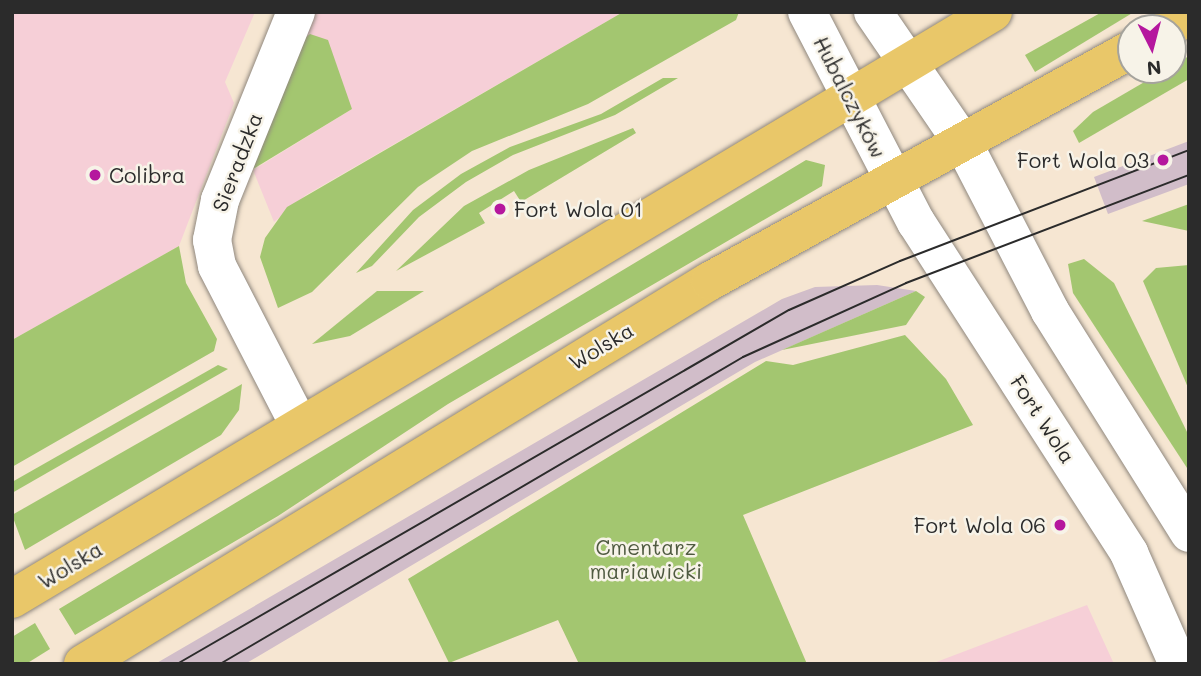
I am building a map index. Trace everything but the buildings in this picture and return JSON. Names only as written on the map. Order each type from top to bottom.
[{"type":"main road","name":"Wolska","points":[[12,599],[993,12]]},
{"type":"main road","name":"Wolska","points":[[83,664],[699,287],[964,145],[1117,58]]},
{"type":"street","name":"Sieradzka","points":[[296,12],[220,200],[212,240],[218,266],[299,425]]},
{"type":"street","name":"Hubalczyków","points":[[807,12],[894,182]]},
{"type":"street","points":[[873,12],[906,64],[964,145],[1050,311],[1189,533]]},
{"type":"street","name":"Fort Wola","points":[[894,182],[1116,533],[1178,664]]},
{"type":"shaded area","points":[[12,12],[255,12],[225,82],[234,103],[179,246],[12,340]]},
{"type":"shaded area","points":[[313,12],[623,12],[306,195],[274,222],[253,170],[352,109],[301,41]]},
{"type":"shaded area","points":[[1189,141],[1189,184],[1108,214],[1094,177]]},
{"type":"shaded area","points":[[877,285],[916,291],[755,362],[245,664],[155,664],[782,299],[815,287]]},
{"type":"shaded area","points":[[1087,605],[1114,664],[931,664],[1050,619]]},
{"type":"green space","points":[[623,12],[739,12],[736,20],[588,104],[472,151],[418,187],[312,292],[278,308],[260,257],[265,238],[287,207]]},
{"type":"green space","points":[[1102,12],[1134,12],[1117,14],[1117,22],[1035,72],[1025,55]]},
{"type":"green space","points":[[310,34],[328,40],[352,109],[253,169],[301,41]]},
{"type":"green space","points":[[1189,56],[1187,80],[1187,57]]},
{"type":"green space","points":[[663,78],[678,78],[615,115],[513,155],[466,182],[419,217],[372,266],[356,273],[413,210],[461,174],[510,147],[601,114]]},
{"type":"green space","points":[[1141,84],[1180,84],[1079,143],[1073,131],[1093,112]]},
{"type":"green space","points":[[633,128],[636,133],[521,202],[514,191],[479,213],[485,223],[396,271],[464,206],[529,170]]},
{"type":"green space","points":[[806,160],[825,165],[822,186],[448,404],[278,516],[75,635],[59,609]]},
{"type":"green space","points":[[1189,204],[1189,231],[1142,221]]},
{"type":"green space","points":[[179,246],[186,283],[217,339],[214,351],[12,467],[12,340]]},
{"type":"green space","points":[[1084,259],[1114,283],[1189,436],[1189,471],[1073,293],[1068,264]]},
{"type":"green space","points":[[1189,265],[1189,390],[1143,281],[1156,268]]},
{"type":"green space","points":[[377,291],[424,291],[350,336],[312,344]]},
{"type":"green space","points":[[916,291],[925,297],[906,325],[782,350]]},
{"type":"green space","name":"Cmentarz mariawicki","points":[[905,335],[946,379],[973,425],[743,515],[807,664],[579,664],[558,620],[449,663],[408,579],[766,361],[793,365]]},
{"type":"green space","points":[[218,365],[228,369],[12,493],[12,482]]},
{"type":"green space","points":[[242,384],[239,410],[221,435],[25,550],[12,515]]},
{"type":"green space","points":[[35,623],[50,649],[26,664],[12,664],[12,637]]},
{"type":"tram line","points":[[177,664],[789,310],[900,261],[1189,150]]},
{"type":"tram line","points":[[220,664],[743,357],[906,283],[1189,175]]},
{"type":"place","name":"Fort Wola 03","points":[[1163,160]]},
{"type":"place","name":"Colibra","points":[[95,175]]},
{"type":"place","name":"Fort Wola 01","points":[[500,209]]},
{"type":"place","name":"Fort Wola 06","points":[[1060,525]]}]
